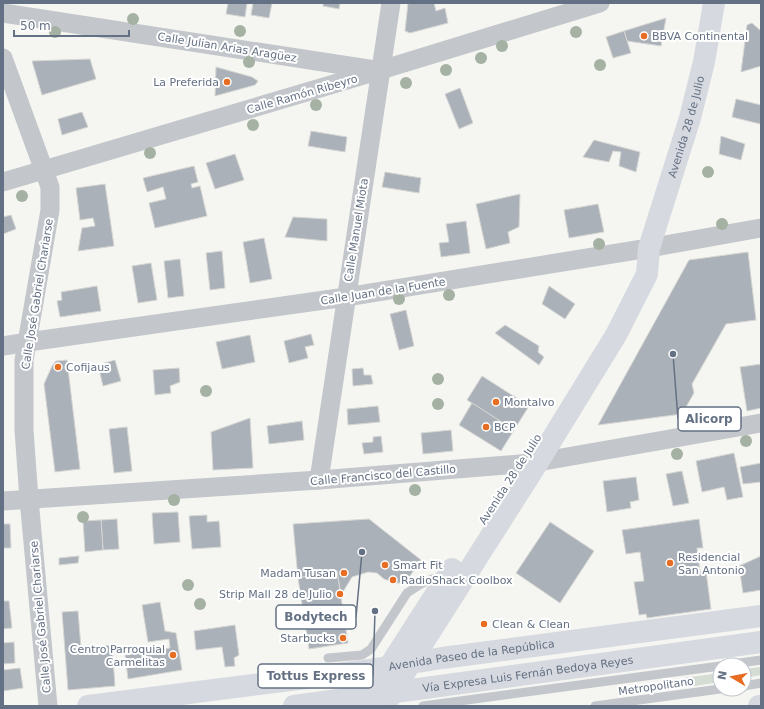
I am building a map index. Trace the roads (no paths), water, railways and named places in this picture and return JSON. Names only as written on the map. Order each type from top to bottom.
[{"type":"main road","name":"Avenida 28 de Julio","points":[[364,706],[395,672],[529,463],[602,330],[634,267],[649,248],[690,118],[704,62],[714,3]]},
{"type":"main road","name":"Avenida 28 de Julio","points":[[384,706],[395,672],[447,576],[529,463]]},
{"type":"main road","name":"Avenida Paseo de la República","points":[[88,706],[395,672],[450,657],[761,616]]},
{"type":"main road","name":"Vía Expresa Luis Fernán Bedoya Reyes","points":[[294,706],[761,642]]},
{"type":"street","name":"Calle Manuel Miota","points":[[319,480],[391,3]]},
{"type":"street","name":"Calle Ramón Ribeyro","points":[[3,182],[381,70],[565,8],[600,3]]},
{"type":"street","name":"Calle Julian Arias Aragüez","points":[[3,13],[381,70]]},
{"type":"street","name":"Calle José Gabriel Chariarse","points":[[3,58],[50,187],[50,210],[24,360],[24,430],[48,706]]},
{"type":"street","name":"Calle Juan de la Fuente","points":[[3,346],[346,297],[649,248],[761,228]]},
{"type":"street","name":"Calle Francisco del Castillo","points":[[3,501],[319,480],[529,463],[761,424]]},
{"type":"lane","points":[[328,658],[362,655],[371,649],[407,593],[432,579],[447,576]]},
{"type":"lane","name":"Metropolitano","points":[[423,706],[712,667]]},
{"type":"lane","name":"Metropolitano","points":[[595,706],[712,690]]},
{"type":"place","name":"BBVA Continental","points":[[644,36]]},
{"type":"place","name":"La Preferida","points":[[227,82]]},
{"type":"place","name":"Alicorp","points":[[673,354]]},
{"type":"place","name":"Cofijaus","points":[[58,367]]},
{"type":"place","name":"Montalvo","points":[[496,402]]},
{"type":"place","name":"BCP","points":[[486,427]]},
{"type":"place","name":"Bodytech","points":[[362,552]]},
{"type":"place","name":"Residencial San Antonio","points":[[670,563]]},
{"type":"place","name":"Smart Fit","points":[[385,565]]},
{"type":"place","name":"Madam Tusan","points":[[344,573]]},
{"type":"place","name":"RadioShack Coolbox","points":[[393,580]]},
{"type":"place","name":"Strip Mall 28 de Julio","points":[[340,594]]},
{"type":"place","name":"Tottus Express","points":[[375,611]]},
{"type":"place","name":"Clean & Clean","points":[[484,624]]},
{"type":"place","name":"Starbucks","points":[[343,638]]},
{"type":"place","name":"Centro Parroquial Carmelitas","points":[[173,655]]}]
